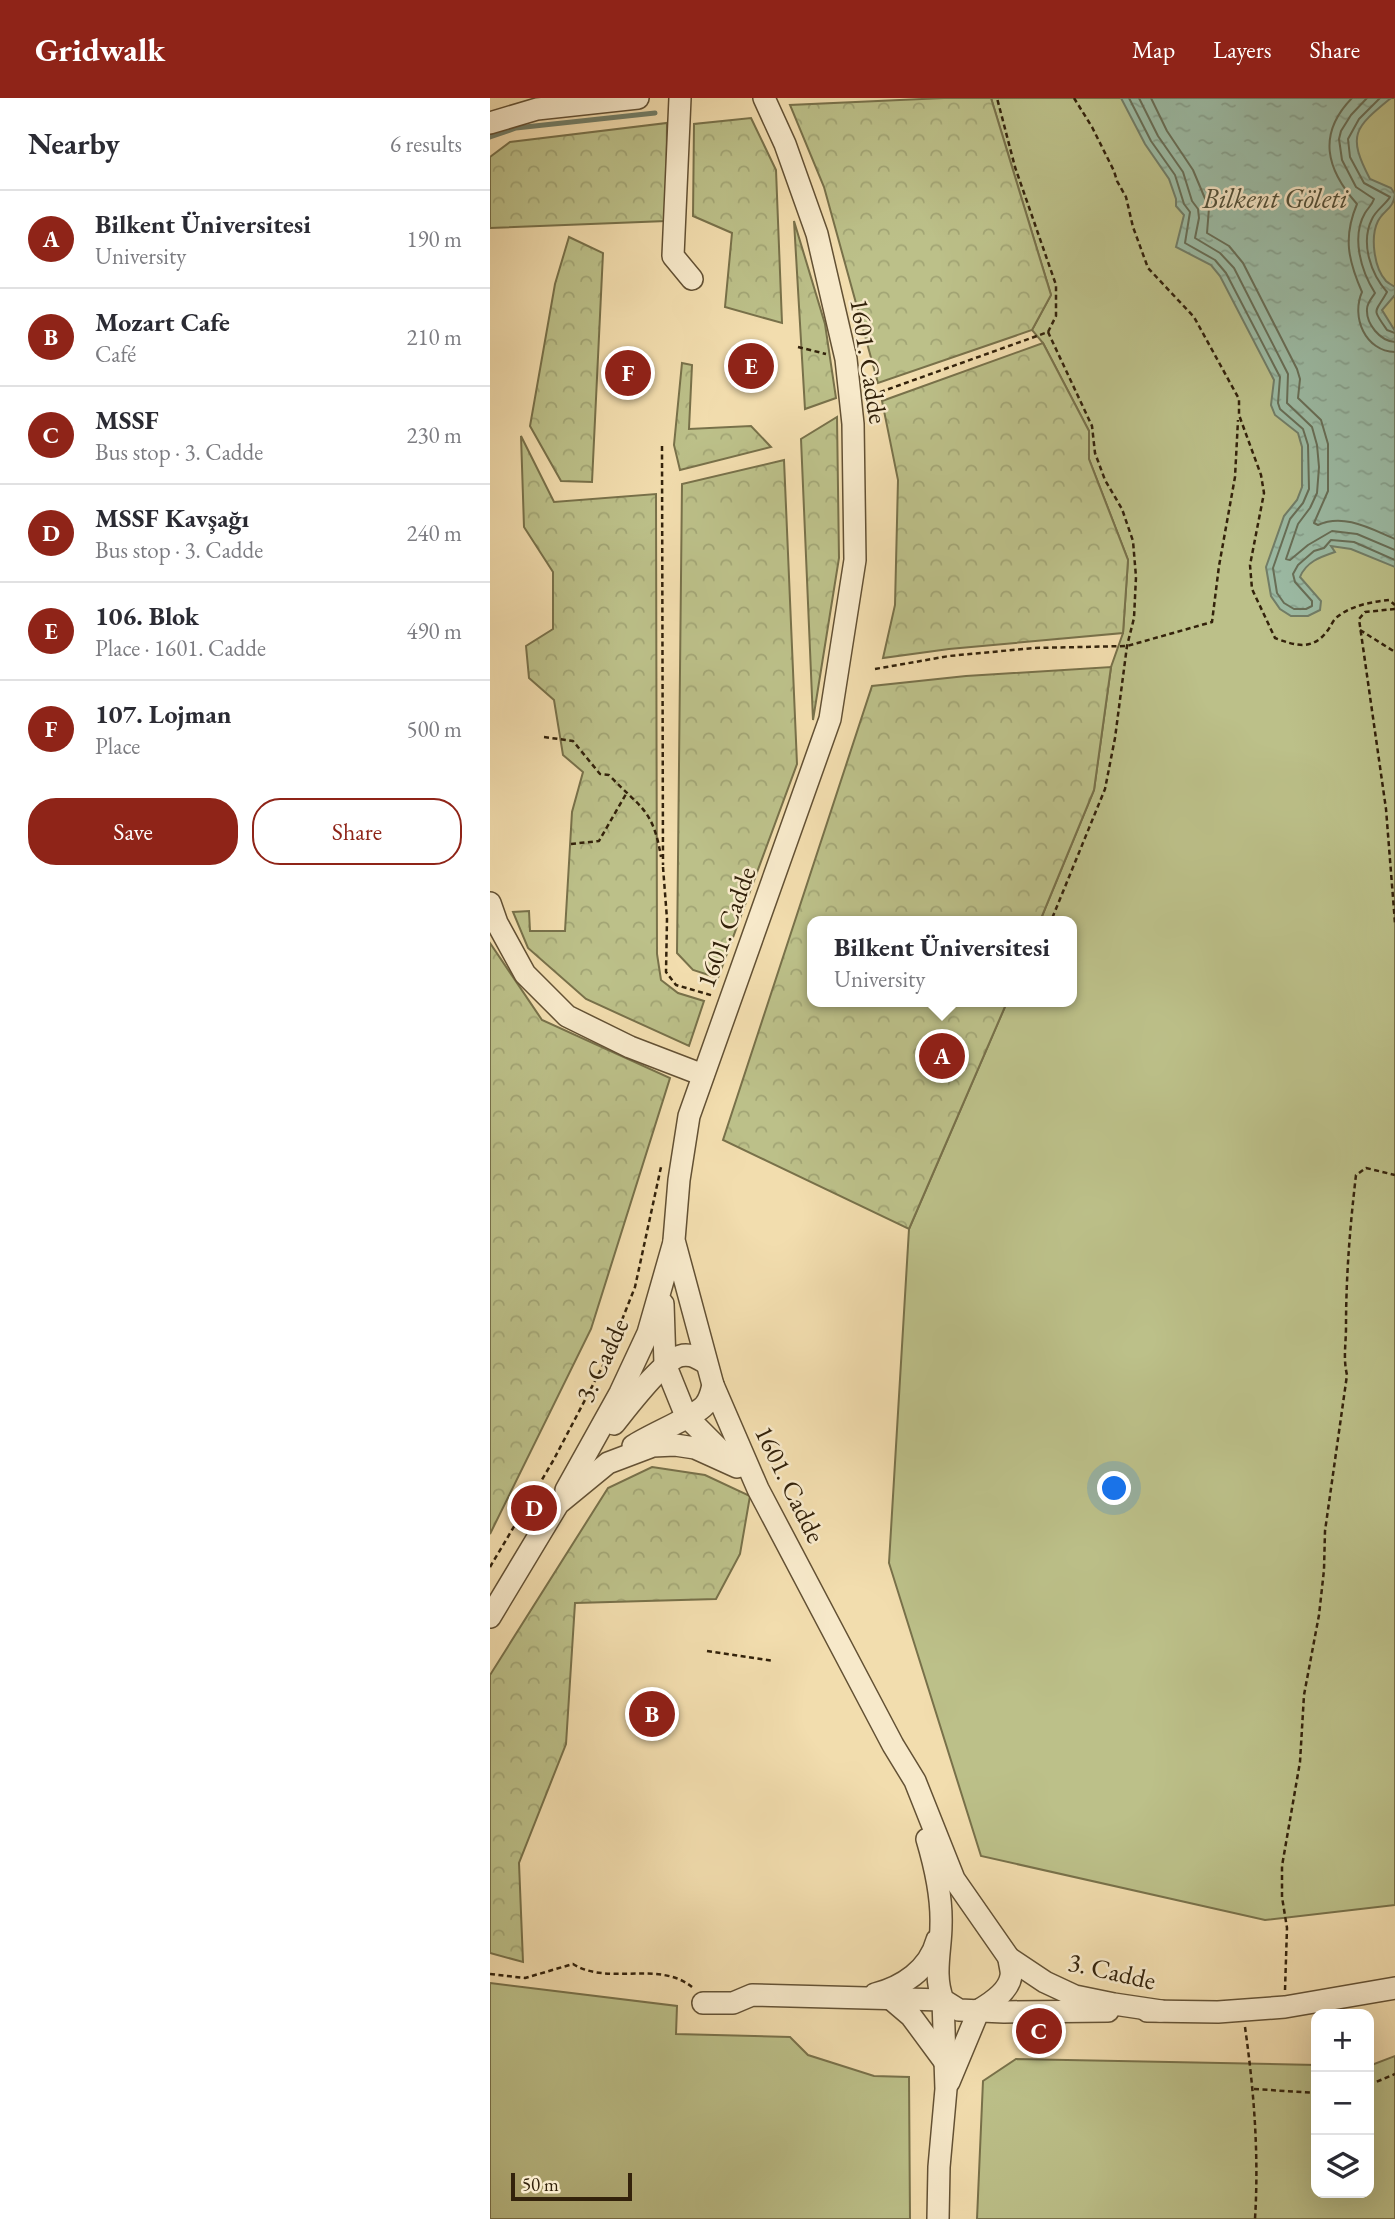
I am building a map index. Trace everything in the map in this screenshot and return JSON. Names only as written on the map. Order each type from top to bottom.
[{"type":"street","points":[[490,123],[537,109],[638,98]]},
{"type":"street","points":[[680,98],[673,256],[692,279]]},
{"type":"street","name":"1601. Cadde","points":[[764,98],[785,144],[817,234],[846,359],[853,424],[855,560],[830,719],[689,1116],[679,1180],[674,1240],[713,1385],[758,1489],[893,1745],[915,1781],[954,1879],[978,1913]]},
{"type":"street","points":[[490,903],[497,923],[525,974],[567,1016],[630,1048],[703,1074]]},
{"type":"street","name":"3. Cadde","points":[[490,1617],[620,1393],[648,1333],[674,1240]]},
{"type":"street","name":"3. Cadde","points":[[662,1287],[665,1364],[686,1416],[758,1489]]},
{"type":"street","points":[[665,1364],[679,1356],[692,1355],[706,1363]]},
{"type":"street","name":"3. Cadde","points":[[587,1454],[665,1364]]},
{"type":"street","points":[[558,1504],[608,1463],[648,1436],[702,1408],[710,1399],[713,1385]]},
{"type":"street","points":[[608,1463],[653,1446],[675,1445],[695,1448],[737,1467]]},
{"type":"street","name":"1601. Cadde","points":[[893,1745],[928,1841],[939,1890],[941,1924]]},
{"type":"street","points":[[938,2219],[939,2167],[946,2089],[943,2000],[937,1976],[941,1924],[956,1905],[967,1906],[978,1913]]},
{"type":"street","name":"3. Cadde","points":[[978,1913],[1009,1958],[1045,1982],[1075,1996],[1161,2011]]},
{"type":"street","name":"3. Cadde","points":[[861,1997],[894,1989],[917,1973],[934,1952],[941,1924]]},
{"type":"street","points":[[946,2089],[979,2010],[993,2002],[1012,1976],[1009,1958]]},
{"type":"street","points":[[1161,2011],[1218,2012],[1285,2007],[1395,1988]]},
{"type":"street","name":"3. Cadde","points":[[703,2003],[733,2003],[752,1995],[943,2000],[959,2010],[1004,2012],[1161,2011]]},
{"type":"street","points":[[891,1998],[911,2016],[945,2062]]},
{"type":"path","points":[[872,396],[1048,332],[1056,316],[1056,285],[1015,167],[997,98]]},
{"type":"path","points":[[875,669],[950,656],[1010,650],[1127,646],[1212,622],[1235,477],[1239,399],[1194,317],[1148,268],[1133,227],[1126,197],[1092,127],[1074,98]]},
{"type":"path","points":[[1048,332],[1092,426],[1095,453],[1105,480],[1122,509],[1133,541],[1136,591],[1134,618],[1127,646],[1115,738],[1105,789],[1053,916]]},
{"type":"path","points":[[798,347],[846,359]]},
{"type":"path","points":[[1239,415],[1261,475],[1264,493],[1250,565],[1252,589],[1275,638],[1291,645],[1308,646],[1319,641],[1336,617],[1354,607],[1390,600],[1395,607],[1365,612],[1359,618],[1386,808],[1395,923]]},
{"type":"path","points":[[662,446],[663,865],[667,919],[666,972],[676,985],[711,995],[728,1006]]},
{"type":"path","points":[[1360,630],[1395,652]]},
{"type":"path","points":[[544,737],[573,741],[600,774],[609,775],[644,807],[657,831],[663,865]]},
{"type":"path","points":[[571,844],[599,841],[626,793]]},
{"type":"path","points":[[490,1567],[553,1461],[607,1358],[635,1287],[662,1163]]},
{"type":"path","points":[[1285,2007],[1287,1928],[1282,1896],[1282,1866],[1300,1762],[1304,1695],[1319,1615],[1325,1531],[1347,1375],[1343,1361],[1346,1341],[1346,1278],[1356,1175],[1366,1168],[1395,1175]]},
{"type":"path","points":[[707,1651],[774,1661]]},
{"type":"path","points":[[490,1974],[526,1978],[573,1964],[591,1973],[661,1975],[681,1978],[703,2003]]},
{"type":"path","points":[[1243,2010],[1254,2089],[1258,2174],[1255,2219]]},
{"type":"path","points":[[1374,2083],[1395,2074]]},
{"type":"path","points":[[1254,2089],[1311,2093]]},
{"type":"green space","points":[[991,98],[1395,98],[1395,1905],[1265,1920],[981,1856],[889,1563],[909,1229],[1005,1007],[1077,1007],[1077,916],[1042,916],[1094,790],[1111,667],[1123,633],[1128,560],[1089,459],[1089,431],[1043,343],[1032,330],[1051,295]]},
{"type":"green space","points":[[991,98],[1051,295],[1032,330],[878,383],[824,187],[790,105]]},
{"type":"green space","points":[[751,118],[776,170],[782,323],[725,307],[732,233],[693,216],[694,124]]},
{"type":"green space","points":[[667,123],[666,221],[490,228],[490,157],[510,142]]},
{"type":"green space","points":[[794,221],[825,324],[836,398],[805,409]]},
{"type":"green space","points":[[569,237],[603,253],[592,482],[561,481],[530,426],[555,284]]},
{"type":"green space","points":[[1043,343],[1089,431],[1089,459],[1128,560],[1123,633],[949,649],[883,658],[895,605],[898,480],[882,401]]},
{"type":"green space","points":[[682,363],[692,365],[689,429],[751,426],[771,447],[680,470],[674,445]]},
{"type":"green space","points":[[837,417],[839,558],[813,720],[801,439]]},
{"type":"green space","points":[[521,436],[554,502],[656,494],[657,954],[661,980],[678,993],[704,1001],[689,1046],[586,999],[528,948],[513,912],[529,911],[530,931],[565,931],[572,812],[583,772],[563,755],[554,700],[529,678],[526,646],[553,629],[553,572],[524,527]]},
{"type":"green space","points":[[784,460],[797,764],[718,978],[693,970],[677,953],[682,484]]},
{"type":"green space","points":[[1111,667],[1094,790],[1042,916],[807,916],[807,1007],[1005,1007],[909,1229],[723,1140],[872,686],[966,676]]},
{"type":"green space","points":[[490,943],[542,1020],[670,1078],[591,1329],[490,1534]]},
{"type":"green space","points":[[652,1467],[705,1475],[750,1496],[740,1554],[716,1599],[575,1603],[566,1744],[519,1863],[523,1962],[490,1953],[490,1675],[608,1488]]},
{"type":"green space","points":[[490,1983],[677,2006],[676,2034],[790,2037],[808,2055],[874,2076],[909,2077],[910,2219],[490,2219]]},
{"type":"green space","points":[[1395,2056],[1395,2219],[977,2219],[983,2081],[1016,2059],[1311,2065],[1311,2198],[1374,2198],[1374,2064]]},
{"type":"water","name":"Bilkent Göleti","points":[[1121,98],[1391,98],[1362,125],[1357,142],[1358,152],[1370,179],[1391,188],[1395,194],[1391,206],[1378,221],[1374,244],[1376,261],[1382,275],[1395,287],[1395,295],[1382,310],[1395,331],[1395,567],[1351,549],[1331,546],[1335,552],[1310,564],[1300,577],[1321,601],[1320,610],[1308,616],[1291,616],[1280,609],[1271,596],[1266,567],[1284,516],[1297,500],[1302,487],[1302,447],[1298,433],[1275,415],[1271,405],[1274,380],[1220,276],[1211,265],[1176,247],[1184,215],[1176,206],[1169,179],[1145,144]]},
{"type":"waterway","points":[[490,137],[516,128],[655,113]]},
{"type":"place","name":"106. Blok","points":[[751,366]]},
{"type":"place","name":"107. Lojman","points":[[628,373]]},
{"type":"place","name":"Bilkent Üniversitesi","points":[[942,1056]]},
{"type":"place","name":"MSSF Kavşağı","points":[[534,1508]]},
{"type":"place","name":"Mozart Cafe","points":[[652,1714]]},
{"type":"place","name":"MSSF","points":[[1039,2031]]}]
